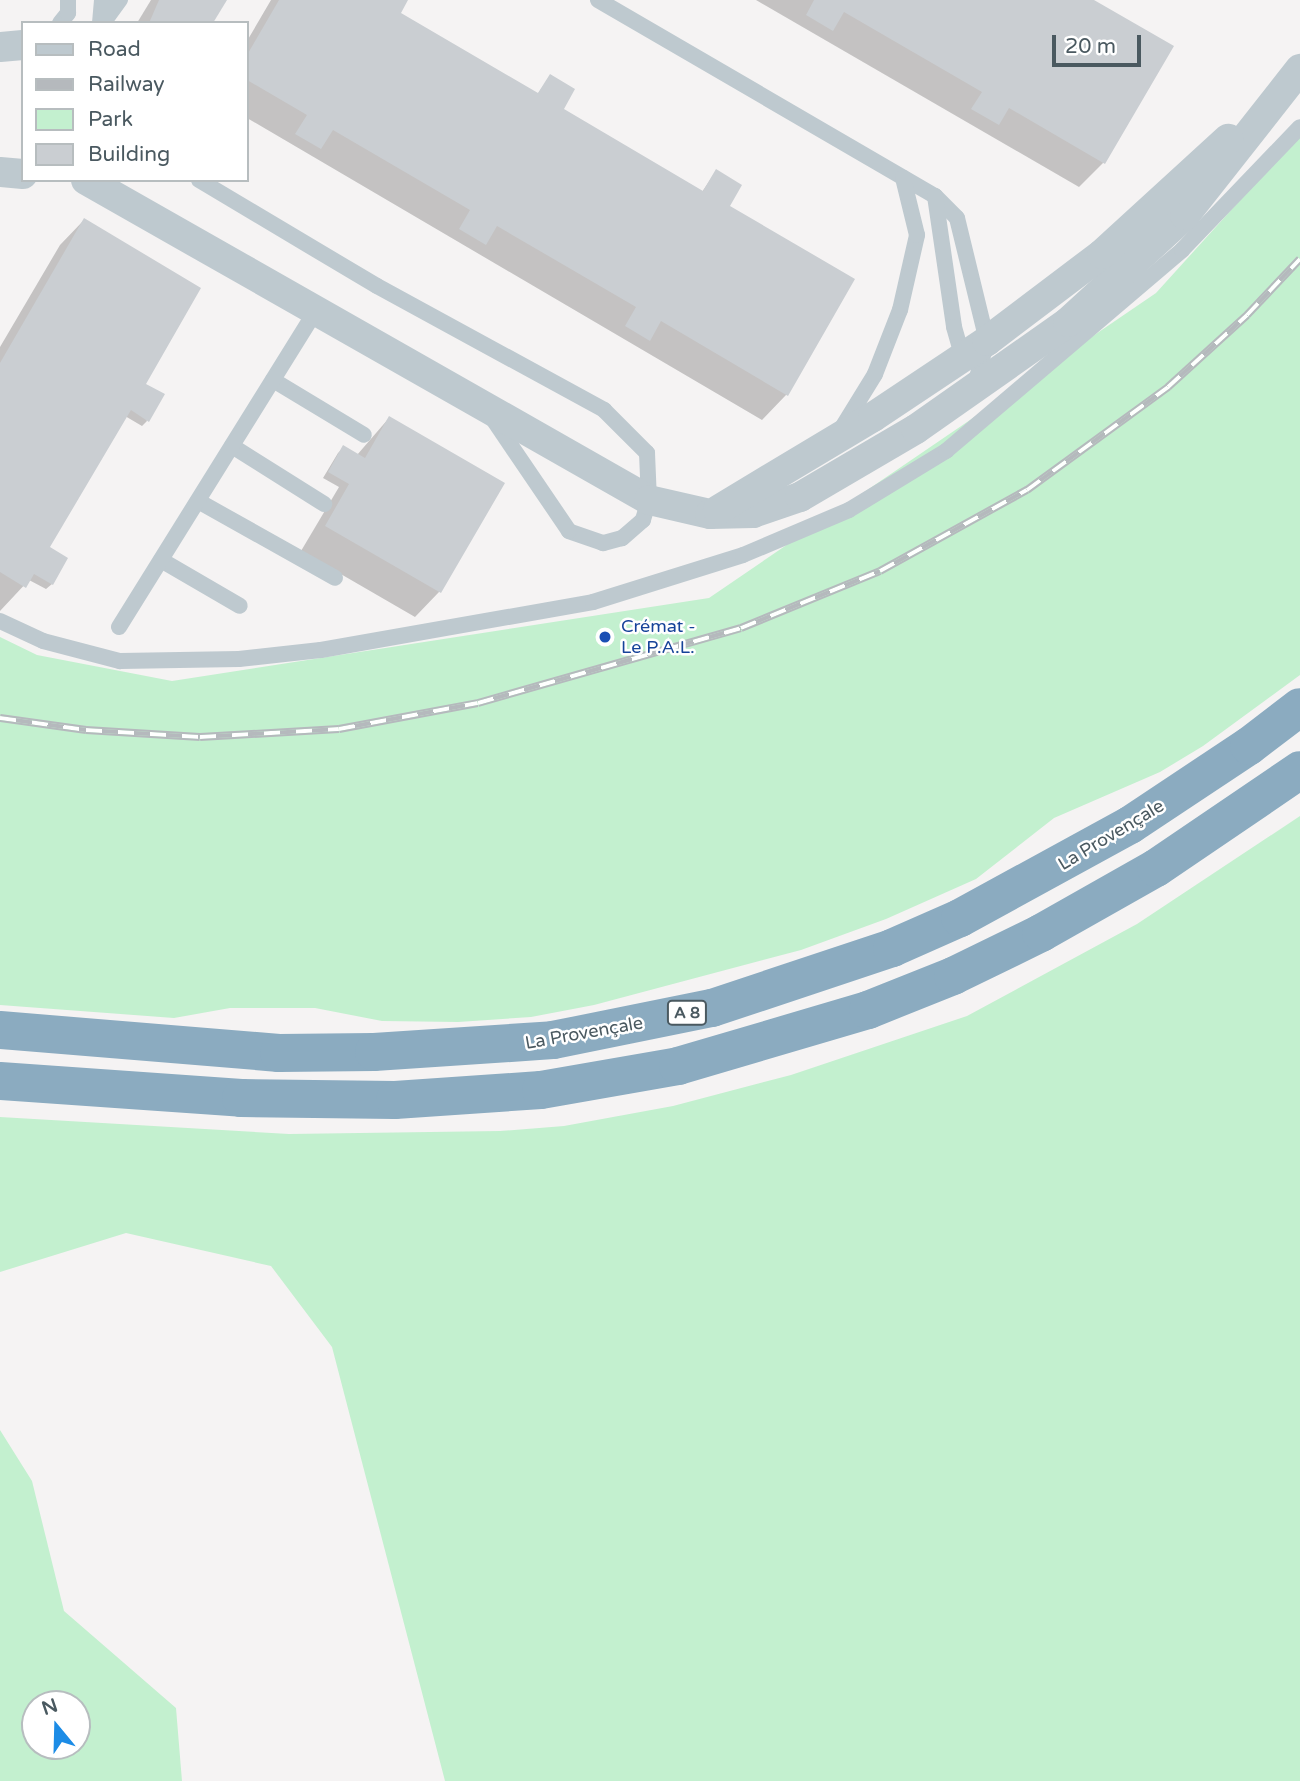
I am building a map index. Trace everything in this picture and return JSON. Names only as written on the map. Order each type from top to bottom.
[{"type":"highway","name":"La Provençale","points":[[0,1030],[279,1052],[399,1051],[553,1040],[712,1008],[892,948],[981,907],[1130,825],[1250,747],[1300,707]]},
{"type":"highway","points":[[0,1081],[241,1098],[395,1100],[541,1090],[678,1066],[868,1010],[953,976],[1041,933],[1156,868],[1300,770]]},
{"type":"street","points":[[0,47],[21,45]]},
{"type":"street","points":[[710,514],[834,442],[976,374],[1068,322],[1185,215],[1300,69]]},
{"type":"street","points":[[90,182],[488,411],[649,500],[710,514],[753,513],[800,497],[916,429],[976,374],[987,341],[1101,254],[1203,160],[1278,99]]},
{"type":"street","points":[[0,172],[21,174]]},
{"type":"street","points":[[118,182],[135,206]]},
{"type":"lane","points":[[62,21],[68,13],[68,0]]},
{"type":"lane","points":[[102,21],[103,0]]},
{"type":"lane","points":[[104,21],[120,0]]},
{"type":"lane","points":[[598,0],[934,196],[957,218],[987,341]]},
{"type":"lane","points":[[0,621],[43,641],[120,661],[216,661],[321,650],[593,602],[743,555],[849,510],[946,451],[1182,250],[1300,127]]},
{"type":"lane","points":[[834,442],[875,374],[900,310],[917,235],[904,178]]},
{"type":"lane","points":[[202,182],[377,286],[604,410],[647,453],[649,500],[643,520],[622,538],[603,543],[569,531],[488,411]]},
{"type":"lane","points":[[934,196],[976,374]]},
{"type":"lane","points":[[120,627],[316,310]]},
{"type":"lane","points":[[272,380],[364,435]]},
{"type":"lane","points":[[232,446],[324,504]]},
{"type":"lane","points":[[198,500],[335,578]]},
{"type":"lane","points":[[161,560],[240,606]]},
{"type":"green space","points":[[1300,134],[1300,675],[1203,746],[1160,772],[1054,818],[976,879],[886,919],[801,950],[594,1005],[531,1017],[458,1022],[382,1021],[315,1008],[230,1008],[174,1018],[0,1005],[0,637],[37,655],[172,681],[709,598],[1156,293]]},
{"type":"green space","points":[[1300,816],[1300,1781],[445,1781],[332,1347],[271,1266],[126,1233],[0,1272],[0,1117],[289,1134],[500,1131],[564,1126],[673,1106],[791,1075],[967,1016],[1137,924]]},
{"type":"green space","points":[[0,1430],[32,1481],[64,1611],[176,1708],[182,1781],[0,1781]]},
{"type":"building","points":[[159,0],[227,0],[214,21],[150,21]]},
{"type":"building","points":[[279,0],[408,0],[401,13],[538,93],[550,74],[575,89],[564,109],[703,191],[716,169],[742,185],[730,206],[855,279],[788,396],[661,321],[650,341],[625,326],[636,307],[497,226],[486,245],[459,229],[470,210],[333,130],[321,149],[295,134],[307,115],[248,81],[248,53]]},
{"type":"building","points":[[814,0],[1094,0],[1174,46],[1105,164],[1009,108],[999,125],[971,109],[982,92],[844,12],[833,31],[806,15]]},
{"type":"building","points":[[84,218],[201,288],[146,384],[165,394],[149,422],[131,410],[50,547],[68,558],[53,585],[34,574],[26,588],[0,572],[0,363]]},
{"type":"building","points":[[389,416],[505,483],[441,593],[325,526],[349,484],[328,472],[343,445],[365,458]]},
{"type":"railway","points":[[0,718],[86,730],[200,737],[339,729],[478,703],[741,628],[880,571],[1027,490],[1168,387],[1247,315],[1300,259]]},
{"type":"place","name":"Crémat - Le P.A.L.","points":[[605,637]]}]
